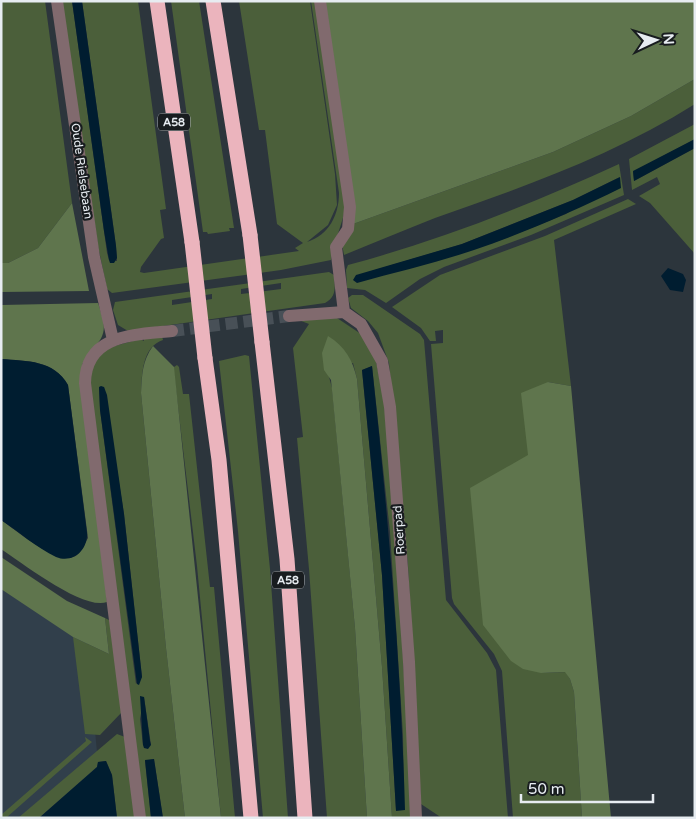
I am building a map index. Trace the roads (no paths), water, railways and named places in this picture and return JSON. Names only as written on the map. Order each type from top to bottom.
[{"type":"highway","name":"A58","points":[[157,1],[192,242],[220,470],[251,818]]},
{"type":"highway","name":"A58","points":[[213,1],[250,236],[287,559],[305,818]]},
{"type":"street","name":"Oude Rielsebaan","points":[[57,1],[94,256],[113,340]]},
{"type":"street","points":[[289,316],[344,312],[336,247],[348,228],[350,207],[320,1]]},
{"type":"street","name":"Roerpad","points":[[344,312],[361,324],[382,361],[390,407],[409,662],[416,818]]},
{"type":"street","points":[[140,818],[85,371],[90,358],[102,345],[113,340],[172,331]]},
{"type":"water","points":[[72,1],[82,1],[116,246],[117,258],[114,263],[110,263],[109,260],[104,231]]},
{"type":"water","points":[[695,139],[695,148],[634,181],[633,171]]},
{"type":"water","points":[[620,177],[621,188],[511,236],[431,263],[357,283],[353,280],[356,275],[462,244],[573,200]]},
{"type":"water","points":[[668,268],[683,274],[686,280],[683,292],[670,290],[661,276]]},
{"type":"water","points":[[1,359],[39,363],[48,366],[62,377],[68,385],[87,533],[85,545],[74,557],[62,559],[56,557],[35,545],[1,520]]},
{"type":"water","points":[[372,366],[397,644],[403,754],[405,810],[396,811],[382,575],[362,370]]},
{"type":"water","points":[[99,387],[104,387],[107,395],[124,514],[142,677],[139,685],[137,684],[100,410]]},
{"type":"water","points":[[140,696],[144,697],[151,745],[148,749],[144,748],[143,745]]},
{"type":"water","points":[[154,759],[163,818],[151,818],[145,760]]},
{"type":"water","points":[[106,761],[112,775],[117,818],[39,818],[97,767],[98,762]]},
{"type":"tunnel","points":[[172,331],[289,316]]}]
